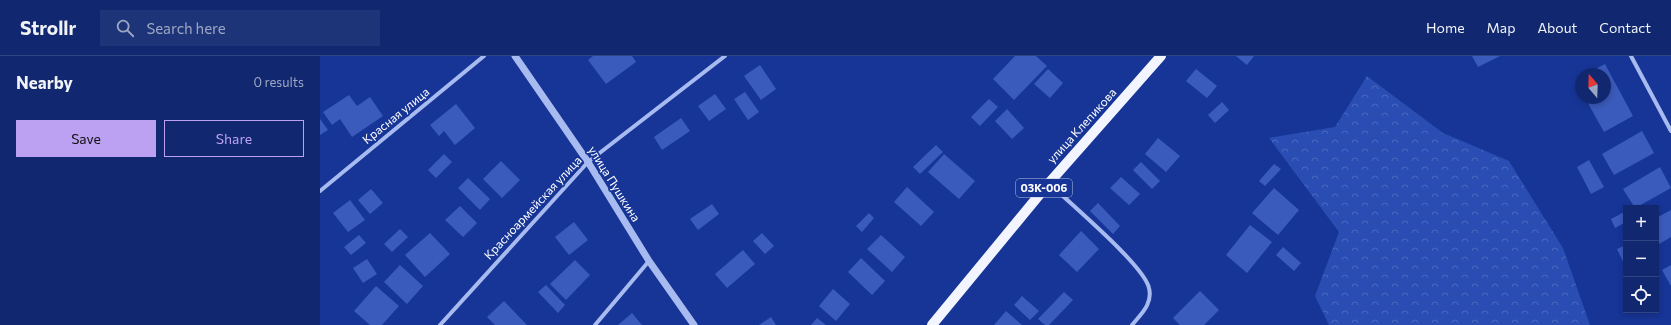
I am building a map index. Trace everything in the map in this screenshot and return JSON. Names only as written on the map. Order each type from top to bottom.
[{"type":"main road","name":"улица Клепикова","points":[[932,325],[1048,183],[1161,56]]},
{"type":"street","name":"Красная улица","points":[[320,191],[484,56]]},
{"type":"street","name":"улица Пушкина","points":[[515,56],[588,162],[649,261],[694,325]]},
{"type":"street","name":"Красноармейская улица","points":[[440,325],[588,162],[725,56]]},
{"type":"street","points":[[1631,56],[1671,131]]},
{"type":"street","points":[[1048,183],[1135,265],[1149,288],[1149,305],[1132,325]]},
{"type":"street","points":[[595,325],[649,261]]},
{"type":"green space","points":[[1367,76],[1443,133],[1509,161],[1563,248],[1590,325],[1329,325],[1315,296],[1339,232],[1269,138],[1335,127]]},
{"type":"building","points":[[593,56],[632,56],[636,62],[606,84],[588,60]]},
{"type":"building","points":[[1015,56],[1036,56],[1047,66],[1014,100],[993,79]]},
{"type":"building","points":[[1236,56],[1254,56],[1247,65]]},
{"type":"building","points":[[1472,56],[1500,56],[1478,67]]},
{"type":"building","points":[[1605,64],[1607,68],[1597,68]]},
{"type":"building","points":[[760,65],[776,89],[761,100],[744,76]]},
{"type":"building","points":[[1048,69],[1063,83],[1050,98],[1034,84]]},
{"type":"building","points":[[1196,69],[1217,86],[1207,98],[1186,81]]},
{"type":"building","points":[[1611,75],[1633,116],[1604,132],[1588,104],[1611,104]]},
{"type":"building","points":[[745,92],[759,112],[748,120],[734,99]]},
{"type":"building","points":[[715,94],[726,109],[709,121],[698,106]]},
{"type":"building","points":[[349,95],[357,106],[370,97],[383,116],[352,137],[340,119],[332,125],[323,112]]},
{"type":"building","points":[[989,99],[998,107],[980,126],[971,117]]},
{"type":"building","points":[[1222,102],[1229,110],[1215,123],[1208,115]]},
{"type":"building","points":[[456,104],[475,128],[455,145],[444,131],[439,136],[430,125]]},
{"type":"building","points":[[1007,109],[1024,128],[1012,139],[995,121]]},
{"type":"building","points":[[681,118],[690,131],[662,150],[654,137]]},
{"type":"building","points":[[320,119],[328,130],[320,135]]},
{"type":"building","points":[[1642,131],[1654,153],[1614,175],[1602,154]]},
{"type":"building","points":[[1158,138],[1180,156],[1166,172],[1145,154]]},
{"type":"building","points":[[936,145],[943,152],[920,174],[913,167]]},
{"type":"building","points":[[444,154],[452,162],[436,178],[428,170]]},
{"type":"building","points":[[944,154],[975,181],[959,199],[928,172]]},
{"type":"building","points":[[1589,160],[1604,187],[1591,194],[1577,167]]},
{"type":"building","points":[[501,161],[520,180],[502,198],[483,179]]},
{"type":"building","points":[[1141,162],[1160,181],[1152,189],[1133,170]]},
{"type":"building","points":[[1274,164],[1281,169],[1265,186],[1259,181]]},
{"type":"building","points":[[1660,167],[1671,188],[1640,205],[1633,205],[1623,189]]},
{"type":"building","points":[[1121,177],[1140,194],[1129,205],[1110,188]]},
{"type":"building","points":[[468,178],[490,199],[480,210],[458,188]]},
{"type":"building","points":[[907,187],[934,212],[921,226],[894,202]]},
{"type":"building","points":[[1274,188],[1299,210],[1278,235],[1252,213]]},
{"type":"building","points":[[371,189],[383,203],[370,214],[358,200]]},
{"type":"building","points":[[350,200],[365,220],[348,232],[333,213]]},
{"type":"building","points":[[1098,203],[1120,226],[1113,234],[1090,211]]},
{"type":"building","points":[[712,204],[719,214],[698,230],[690,219]]},
{"type":"building","points":[[460,206],[477,223],[463,237],[445,220]]},
{"type":"building","points":[[1671,210],[1671,237],[1659,244],[1659,241],[1659,216]]},
{"type":"building","points":[[869,213],[874,218],[862,232],[856,226]]},
{"type":"building","points":[[1623,213],[1623,224],[1615,228],[1611,219]]},
{"type":"building","points":[[574,222],[588,240],[569,255],[555,237]]},
{"type":"building","points":[[1250,225],[1272,242],[1247,273],[1226,255]]},
{"type":"building","points":[[400,229],[408,237],[392,252],[384,244]]},
{"type":"building","points":[[1081,231],[1099,249],[1077,272],[1059,255]]},
{"type":"building","points":[[430,233],[450,254],[425,277],[405,255]]},
{"type":"building","points":[[762,233],[774,246],[765,254],[753,241]]},
{"type":"building","points":[[359,235],[366,243],[351,255],[344,247]]},
{"type":"building","points":[[881,235],[905,257],[892,272],[867,249]]},
{"type":"building","points":[[1623,246],[1623,262],[1617,249]]},
{"type":"building","points":[[1283,247],[1301,263],[1294,271],[1276,255]]},
{"type":"building","points":[[743,250],[755,264],[727,288],[715,274]]},
{"type":"building","points":[[861,258],[885,281],[872,295],[848,272]]},
{"type":"building","points":[[367,259],[377,274],[363,283],[353,268]]},
{"type":"building","points":[[575,260],[590,275],[566,300],[550,284]]},
{"type":"building","points":[[400,265],[423,286],[407,304],[384,282]]},
{"type":"building","points":[[1671,265],[1671,286],[1662,270]]},
{"type":"building","points":[[546,285],[565,305],[558,313],[538,292]]},
{"type":"building","points":[[376,286],[399,306],[382,325],[370,325],[354,311]]},
{"type":"building","points":[[833,289],[850,304],[836,321],[819,306]]},
{"type":"building","points":[[1200,291],[1219,310],[1204,325],[1180,325],[1173,318]]},
{"type":"building","points":[[1064,292],[1073,300],[1049,325],[1045,325],[1038,319]]},
{"type":"building","points":[[1022,296],[1039,311],[1030,320],[1014,305]]},
{"type":"building","points":[[504,301],[527,325],[495,325],[487,317]]},
{"type":"building","points":[[1006,311],[1022,325],[994,325]]},
{"type":"building","points":[[632,313],[642,325],[618,325]]},
{"type":"building","points":[[771,317],[776,325],[759,325]]},
{"type":"building","points":[[817,318],[826,325],[811,325]]}]
